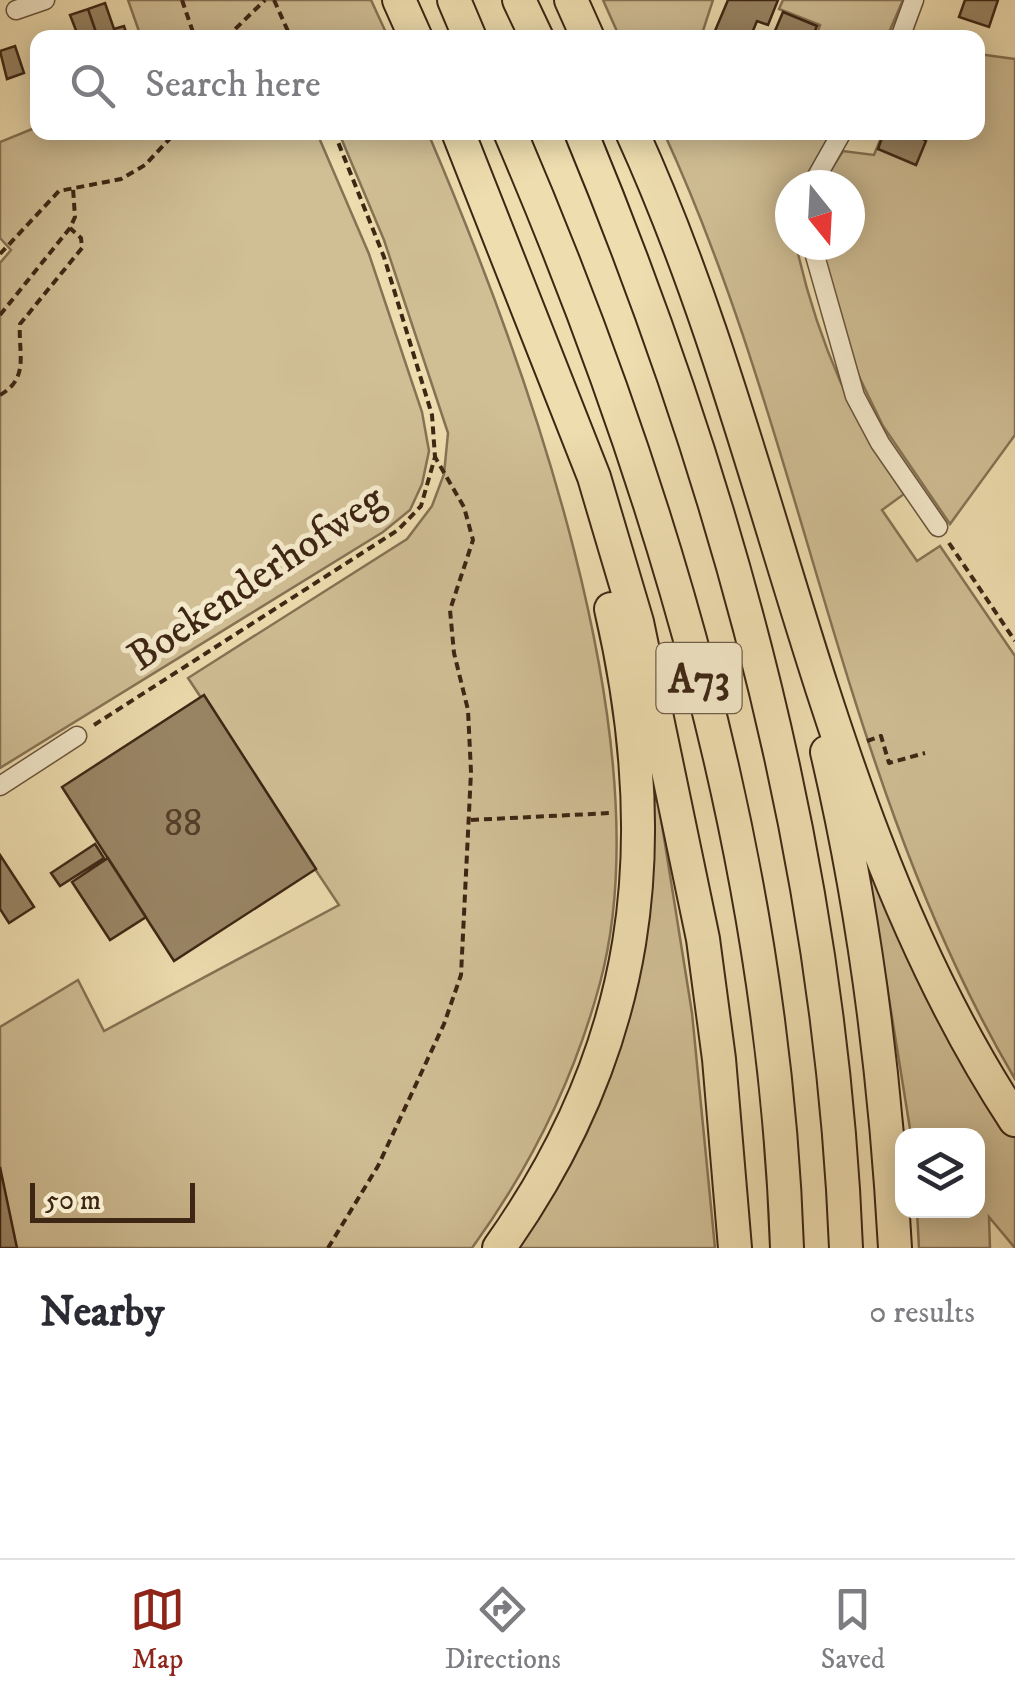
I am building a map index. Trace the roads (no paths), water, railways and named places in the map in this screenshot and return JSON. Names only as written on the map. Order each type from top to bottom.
[{"type":"highway","points":[[399,0],[412,30]]},
{"type":"highway","points":[[454,0],[467,30]]},
{"type":"highway","points":[[519,0],[533,30]]},
{"type":"highway","points":[[571,0],[584,30]]},
{"type":"highway","name":"A73","points":[[461,140],[594,477],[636,622],[683,831],[720,1059],[734,1248]]},
{"type":"highway","name":"A73","points":[[513,140],[608,376],[684,620],[728,801],[766,1002],[787,1248]]},
{"type":"highway","name":"A73","points":[[583,140],[684,407],[756,654],[788,793],[829,1034],[846,1248]]},
{"type":"highway","name":"A73","points":[[635,140],[730,387],[789,586],[924,959],[1015,1120]]},
{"type":"highway","name":"A73","points":[[499,1248],[556,1158],[606,1043],[638,894],[640,812],[634,741],[616,629],[562,395]]},
{"type":"highway","name":"A73","points":[[789,586],[833,778],[868,973],[891,1165],[895,1248]]},
{"type":"street","points":[[9,9],[45,0]]},
{"type":"street","points":[[903,30],[914,0]]},
{"type":"street","points":[[820,170],[837,140]]},
{"type":"street","points":[[816,260],[855,396],[880,443],[938,527]]},
{"type":"street","points":[[0,786],[78,736]]}]
